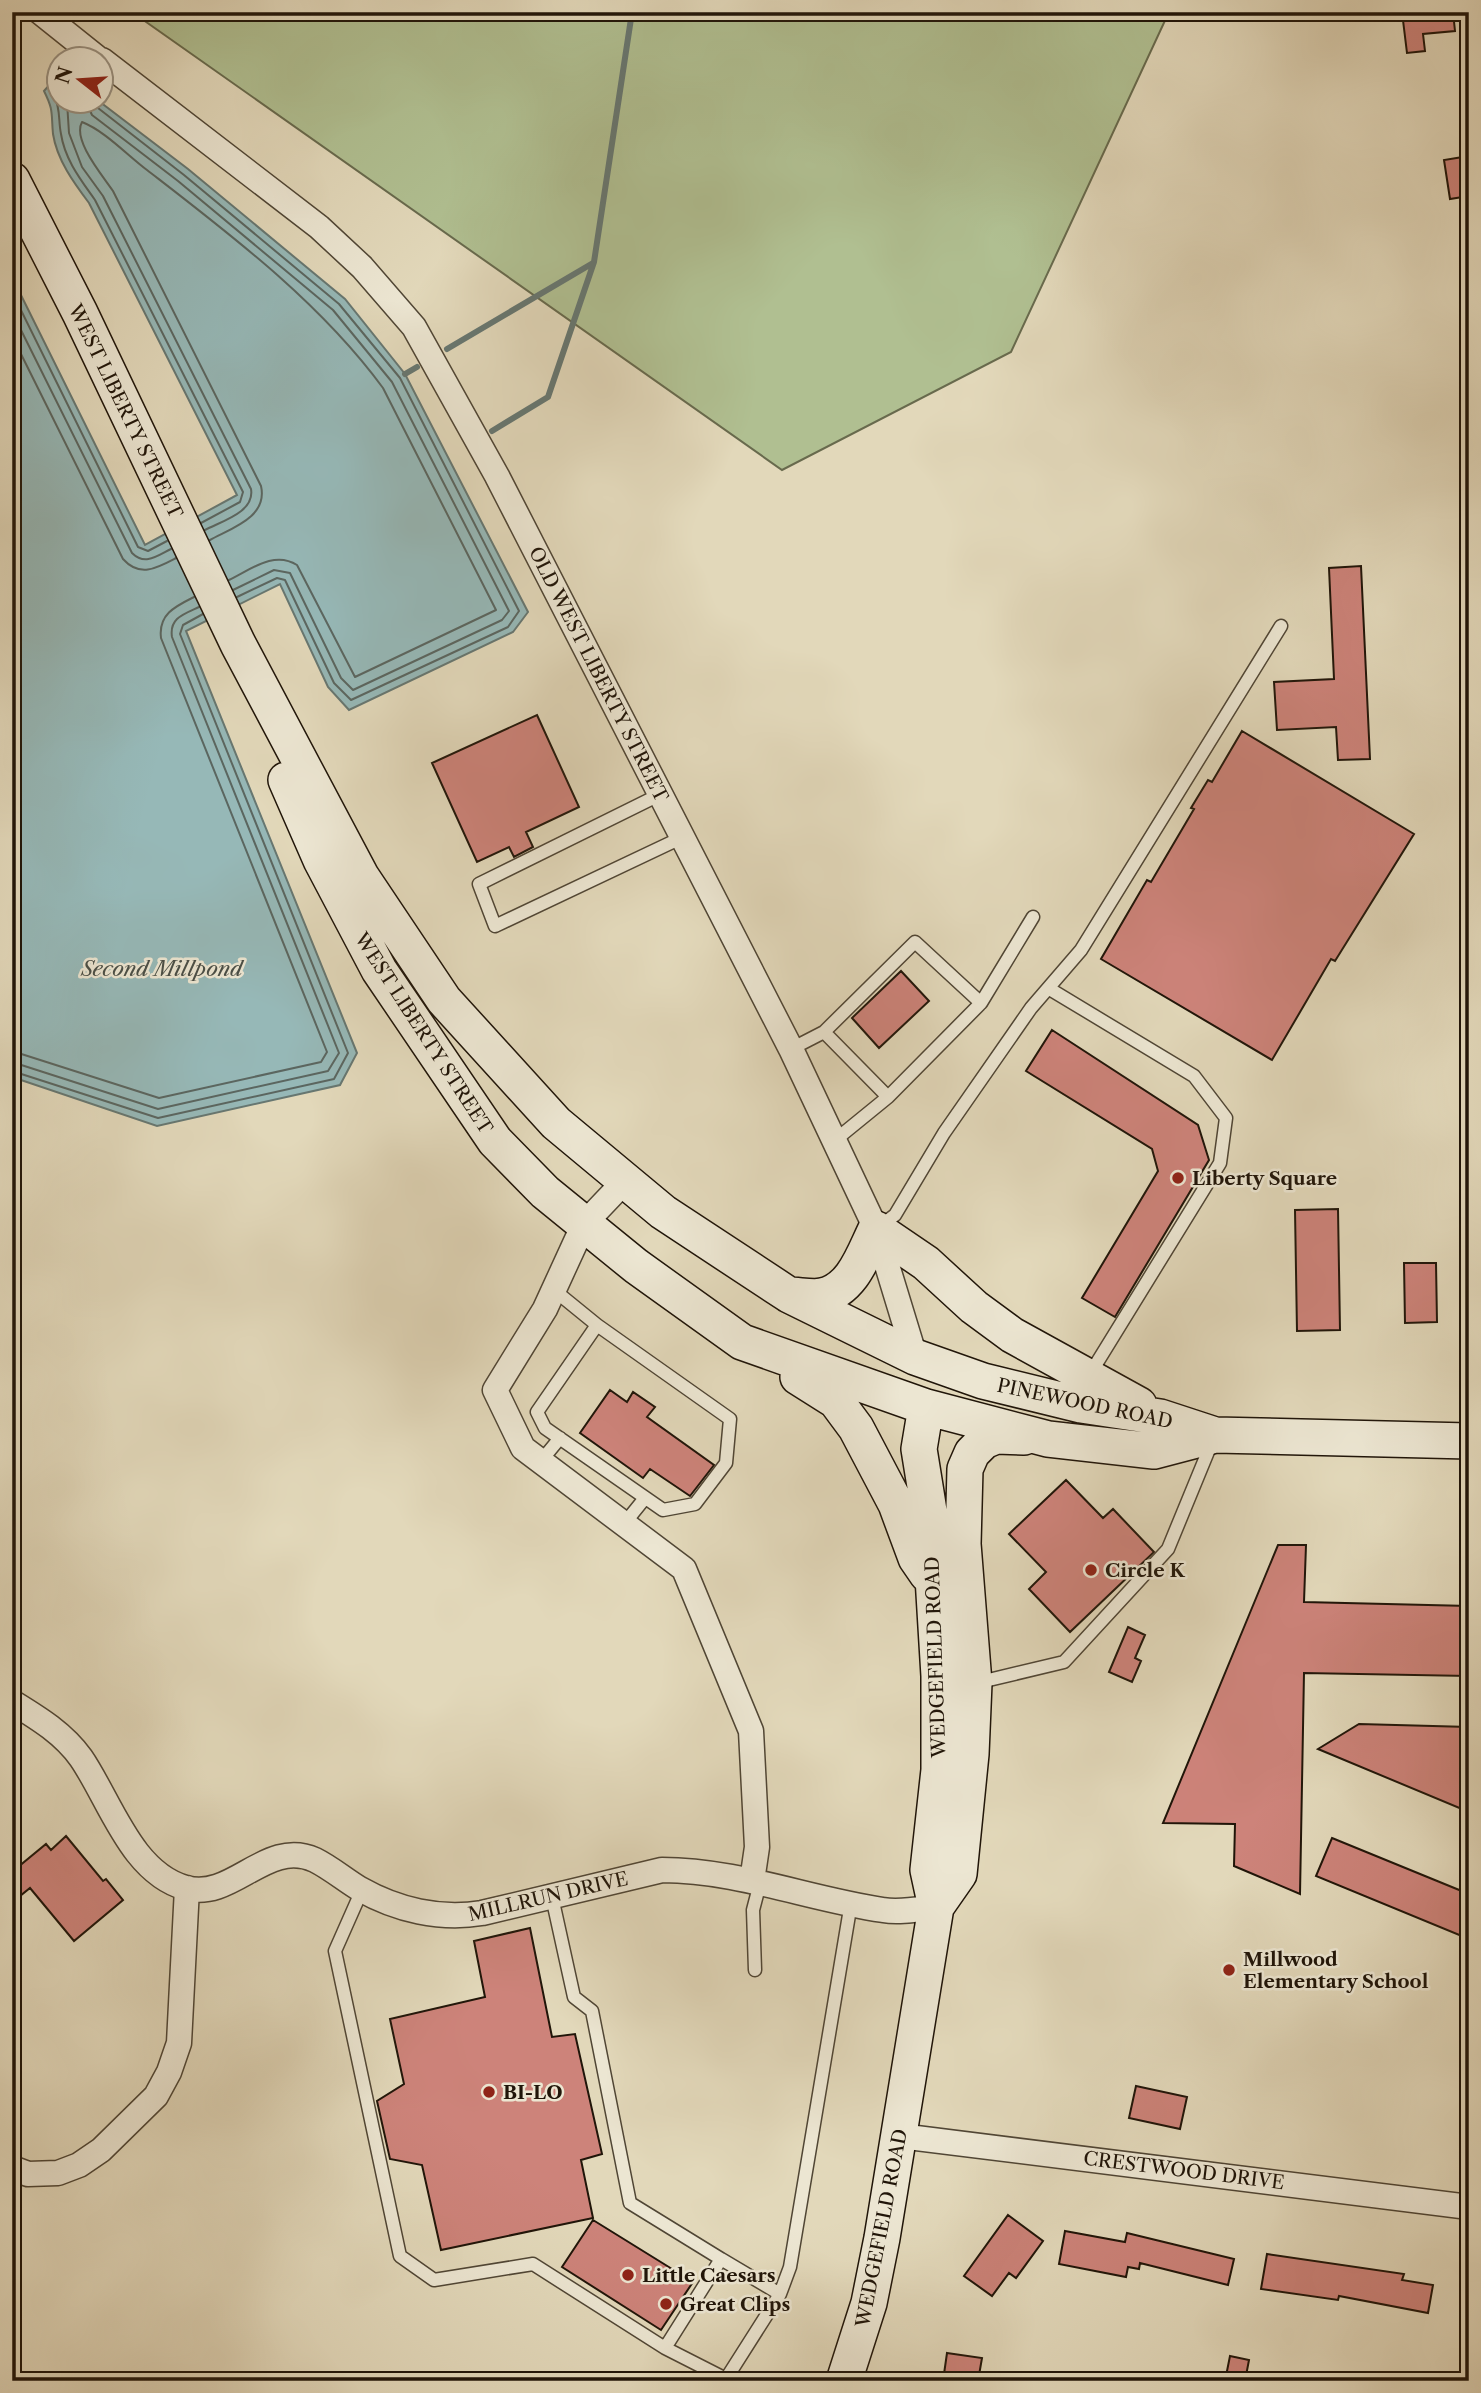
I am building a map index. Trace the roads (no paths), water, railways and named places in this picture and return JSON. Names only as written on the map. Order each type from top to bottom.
[{"type":"main road","name":"WEST LIBERTY STREET","points":[[12,180],[238,644],[361,876],[422,969],[530,1097],[624,1182],[674,1220],[789,1295],[915,1357]]},
{"type":"main road","name":"WEST LIBERTY STREET","points":[[238,644],[284,776],[321,860],[379,970],[495,1141],[545,1192],[584,1224],[636,1266],[742,1342],[926,1407]]},
{"type":"main road","points":[[789,1295],[822,1296],[838,1288],[856,1271],[876,1229],[926,1263],[974,1307],[1012,1335],[1160,1417]]},
{"type":"main road","points":[[742,1342],[836,1401],[872,1457],[895,1504],[916,1558],[934,1585]]},
{"type":"main road","name":"OLD WEST LIBERTY STREET","points":[[915,1357],[926,1407]]},
{"type":"main road","name":"PINEWOOD ROAD","points":[[915,1357],[984,1381],[1068,1402],[1160,1417],[1215,1435]]},
{"type":"main road","points":[[926,1407],[943,1441],[963,1544]]},
{"type":"main road","name":"PINEWOOD ROAD","points":[[926,1407],[1048,1439],[1154,1451],[1215,1435],[1469,1441]]},
{"type":"main road","name":"WEDGEFIELD ROAD","points":[[844,2381],[869,2303],[900,2136],[936,1907],[928,1870],[939,1770],[934,1585],[929,1511],[919,1449],[926,1407]]},
{"type":"main road","points":[[963,1544],[965,1469],[972,1453],[984,1441],[996,1436],[1048,1439]]},
{"type":"main road","name":"WEDGEFIELD ROAD","points":[[936,1907],[959,1874],[971,1754],[974,1683],[963,1544]]},
{"type":"street","name":"OLD WEST LIBERTY STREET","points":[[40,12],[83,46]]},
{"type":"street","name":"OLD WEST LIBERTY STREET","points":[[116,71],[319,227],[394,300],[425,345],[497,476],[791,1049],[876,1229],[915,1357]]},
{"type":"street","points":[[624,1182],[584,1224],[554,1290],[495,1390],[523,1448],[684,1569],[751,1731],[757,1847],[756,1882]]},
{"type":"street","points":[[12,1702],[62,1735],[81,1758],[134,1847],[170,1881],[187,1888],[179,2043],[169,2072],[156,2096],[101,2150],[79,2165],[58,2173],[28,2174],[12,2168]]},
{"type":"street","name":"MILLRUN DRIVE","points":[[187,1888],[204,1889],[226,1883],[260,1862],[299,1855],[316,1861],[362,1890],[432,1916],[455,1917],[662,1870],[686,1870],[756,1882],[886,1911],[936,1907]]},
{"type":"street","name":"CRESTWOOD DRIVE","points":[[900,2136],[1469,2207]]},
{"type":"lane","points":[[876,1229],[895,1215],[944,1133],[1048,988],[1080,950],[1281,626]]},
{"type":"lane","points":[[661,794],[479,884],[495,926],[683,836]]},
{"type":"lane","points":[[834,1141],[888,1097],[981,1003],[1033,917]]},
{"type":"lane","points":[[791,1049],[824,1032],[915,942],[981,1003]]},
{"type":"lane","points":[[1048,988],[1194,1076],[1226,1118],[1220,1163],[1088,1377]]},
{"type":"lane","points":[[824,1032],[888,1097]]},
{"type":"lane","points":[[554,1290],[597,1325],[730,1419],[726,1463],[695,1504],[663,1510],[545,1428],[537,1412],[597,1325]]},
{"type":"lane","points":[[974,1683],[1064,1662],[1168,1549],[1215,1435]]},
{"type":"lane","points":[[541,1461],[560,1438]]},
{"type":"lane","points":[[624,1524],[645,1498]]},
{"type":"lane","points":[[755,1970],[753,1910],[756,1882]]},
{"type":"lane","points":[[362,1890],[335,1951],[400,2256],[434,2280],[533,2264],[666,2347],[729,2380],[780,2294],[790,2267],[852,1903]]},
{"type":"lane","points":[[552,1896],[573,1997],[592,2011],[630,2203],[780,2294]]},
{"type":"lane","points":[[666,2347],[721,2259]]},
{"type":"water","name":"Second Millpond","points":[[116,114],[188,169],[345,299],[405,374],[528,612],[513,632],[349,710],[328,687],[280,584],[186,631],[357,1053],[340,1085],[157,1126],[12,1077],[12,277],[145,545],[237,495],[89,203],[62,162],[53,134],[52,116]]},
{"type":"waterway","points":[[492,431],[548,397],[594,262],[632,12]]},
{"type":"waterway","points":[[447,349],[593,263]]},
{"type":"waterway","points":[[405,374],[417,367]]},
{"type":"place","name":"Liberty Square","points":[[1178,1178]]},
{"type":"place","name":"Circle K","points":[[1091,1570]]},
{"type":"place","name":"Millwood Elementary School","points":[[1229,1970]]},
{"type":"place","name":"BI-LO","points":[[489,2092]]},
{"type":"place","name":"Little Caesars","points":[[628,2275]]},
{"type":"place","name":"Great Clips","points":[[666,2304]]}]
